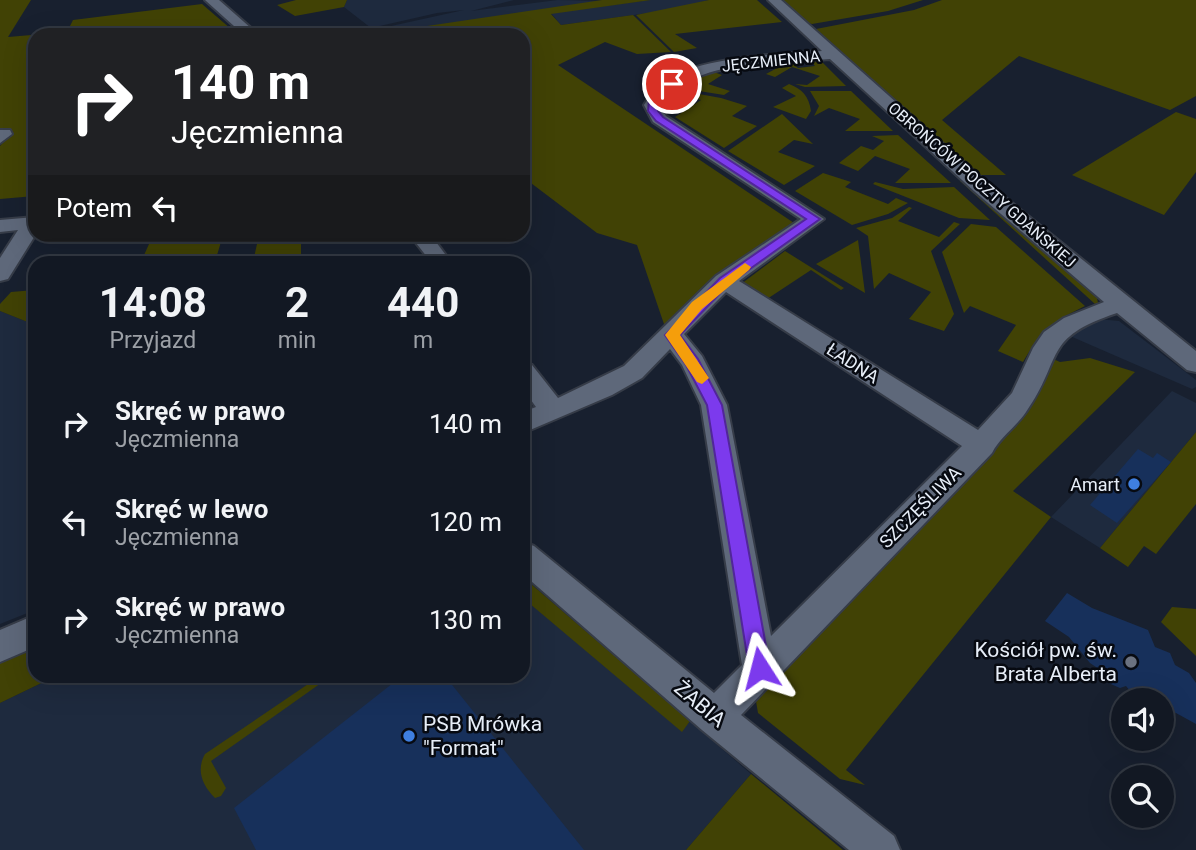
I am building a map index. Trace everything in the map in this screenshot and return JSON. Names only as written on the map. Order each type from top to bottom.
[{"type":"street","points":[[211,0],[244,28]]},
{"type":"street","name":"OBROŃCÓW POCZTY GDAŃSKIEJ","points":[[774,0],[1120,305],[1196,364]]},
{"type":"street","name":"JĘCZMIENNA","points":[[530,420],[603,389],[633,372],[724,281],[814,219],[659,119],[653,111],[653,100],[672,84],[705,68],[834,55]]},
{"type":"street","points":[[0,226],[28,224]]},
{"type":"street","points":[[0,274],[28,232]]},
{"type":"street","points":[[425,242],[436,256]]},
{"type":"street","name":"ŁADNA","points":[[724,281],[982,446]]},
{"type":"street","name":"SZCZĘŚLIWA","points":[[715,717],[760,668],[982,446],[1025,396],[1039,357],[1056,334],[1095,312],[1120,305]]},
{"type":"street","points":[[672,335],[693,362],[714,405],[760,668]]},
{"type":"street","points":[[530,380],[553,410]]},
{"type":"street","name":"ŻABIA","points":[[530,561],[715,717],[880,850]]},
{"type":"street","points":[[0,646],[28,635]]},
{"type":"shaded area","points":[[0,0],[31,0],[8,37],[28,35],[28,197],[0,199],[0,146],[13,131],[0,132]]},
{"type":"shaded area","points":[[296,0],[347,0],[344,7],[295,16],[277,5]]},
{"type":"shaded area","points":[[347,0],[514,0],[471,11],[558,0],[603,1],[418,28],[382,28],[464,10],[437,13],[371,28],[344,7]]},
{"type":"shaded area","points":[[602,0],[651,0],[551,14],[561,25],[633,15],[671,52],[637,54],[605,42],[558,65],[794,223],[717,274],[665,327],[637,245],[597,233],[530,182],[530,28],[427,26]]},
{"type":"shaded area","points":[[650,0],[709,0],[670,10],[561,25],[551,13]]},
{"type":"shaded area","points":[[709,0],[757,0],[782,22],[675,34],[697,48],[674,52],[636,15]]},
{"type":"shaded area","points":[[780,0],[923,0],[888,11],[812,24],[805,22]]},
{"type":"shaded area","points":[[942,0],[1196,0],[1196,96],[1170,110],[1019,56],[942,120],[1006,175],[978,175],[816,29],[914,10]]},
{"type":"shaded area","points":[[202,4],[230,28],[69,28],[73,20]]},
{"type":"shaded area","points":[[820,60],[846,86],[805,87],[795,84],[807,85],[820,76],[792,67],[775,77],[766,74],[790,61],[798,68],[815,66],[811,61]]},
{"type":"shaded area","points":[[711,71],[722,75],[708,84],[730,91],[724,95],[680,88]]},
{"type":"shaded area","points":[[789,84],[798,88],[809,101],[811,111],[806,119],[773,107],[796,96],[782,88]]},
{"type":"shaded area","points":[[677,90],[747,106],[732,116],[757,126],[724,148],[675,117],[701,100],[686,95],[680,99],[688,102],[670,113],[666,102]]},
{"type":"shaded area","points":[[810,91],[851,91],[893,131],[845,131],[860,119],[829,108],[814,116],[819,106]]},
{"type":"shaded area","points":[[1176,112],[1196,119],[1196,172],[1164,215],[1072,175]]},
{"type":"shaded area","points":[[782,114],[813,144],[794,140],[778,152],[815,166],[784,185],[728,151]]},
{"type":"shaded area","points":[[898,135],[951,183],[895,183],[910,169],[875,156],[858,171],[839,163],[861,146],[873,150],[884,141],[872,136]]},
{"type":"shaded area","points":[[823,173],[851,182],[845,187],[888,204],[896,198],[908,203],[888,214],[852,225],[795,191]]},
{"type":"shaded area","points":[[960,181],[968,181],[1097,298],[1098,303],[1095,304]]},
{"type":"shaded area","points":[[875,182],[903,189],[954,187],[990,220],[959,218],[873,184]]},
{"type":"shaded area","points":[[909,207],[912,208],[898,221],[939,237],[954,222],[960,224],[931,251],[954,314],[944,331],[909,319],[931,292],[889,273],[874,289],[868,236],[856,228],[892,218]]},
{"type":"shaded area","points":[[971,224],[996,227],[1085,306],[1049,328],[1023,362],[998,351],[1016,325],[970,306],[964,313],[942,252]]},
{"type":"shaded area","points":[[858,240],[865,293],[816,264]]},
{"type":"shaded area","points":[[150,242],[221,242],[217,256],[144,256]]},
{"type":"shaded area","points":[[257,242],[301,242],[300,256],[254,256]]},
{"type":"shaded area","points":[[785,251],[844,288],[841,290],[811,270],[764,301],[741,284]]},
{"type":"shaded area","points":[[28,291],[28,322],[0,311],[0,304],[11,292]]},
{"type":"shaded area","points":[[0,311],[28,322],[28,613],[0,624]]},
{"type":"shaded area","points":[[1098,319],[1119,321],[1196,380],[1196,387],[1192,389],[1070,336]]},
{"type":"shaded area","points":[[1051,358],[1060,362],[1090,358],[1135,372],[1013,491],[1051,517],[846,770],[865,785],[840,779],[758,713],[756,701],[764,680]]},
{"type":"shaded area","points":[[1172,391],[1196,403],[1196,432],[1100,548],[1051,517]]},
{"type":"shaded area","points":[[1196,432],[1196,504],[1156,554],[1144,546],[1128,567],[1100,548]]},
{"type":"shaded area","points":[[530,583],[751,774],[686,850],[0,850],[0,703],[41,683],[530,683]]},
{"type":"shaded area","points":[[530,583],[690,721],[682,732],[530,604]]},
{"type":"shaded area","points":[[1172,607],[1196,609],[1196,656],[1161,622]]},
{"type":"shaded area","points":[[28,650],[28,683],[41,683],[0,703],[0,663]]},
{"type":"shaded area","points":[[310,683],[321,683],[211,761],[226,788],[221,796],[215,798],[202,777],[201,766],[205,754]]},
{"type":"shaded area","points":[[751,774],[843,850],[686,850]]},
{"type":"building","name":"Amart","points":[[1138,449],[1153,458],[1157,453],[1171,462],[1117,523],[1090,505]]},
{"type":"building","name":"Kościół pw. św. Brata Alberta","points":[[1067,593],[1092,608],[1148,630],[1155,647],[1170,653],[1175,665],[1189,673],[1196,683],[1196,724],[1174,713],[1174,688],[1120,688],[1106,682],[1099,669],[1090,663],[1069,637],[1045,621]]},
{"type":"building","name":"PSB Mrówka \"Format\"","points":[[393,683],[451,683],[584,850],[256,850],[234,808]]},
{"type":"slow traffic","points":[[702,378],[672,335],[697,306],[724,281],[745,267]]},
{"type":"place","name":"Amart","points":[[1134,484]]},
{"type":"place","name":"Kościół pw. św. Brata Alberta","points":[[1131,662]]},
{"type":"place","name":"PSB Mrówka \"Format\"","points":[[409,736]]},
{"type":"route","points":[[672,84],[653,100],[653,111],[659,119],[814,219],[724,281],[697,306],[672,335],[693,362],[718,418],[760,668]]}]
